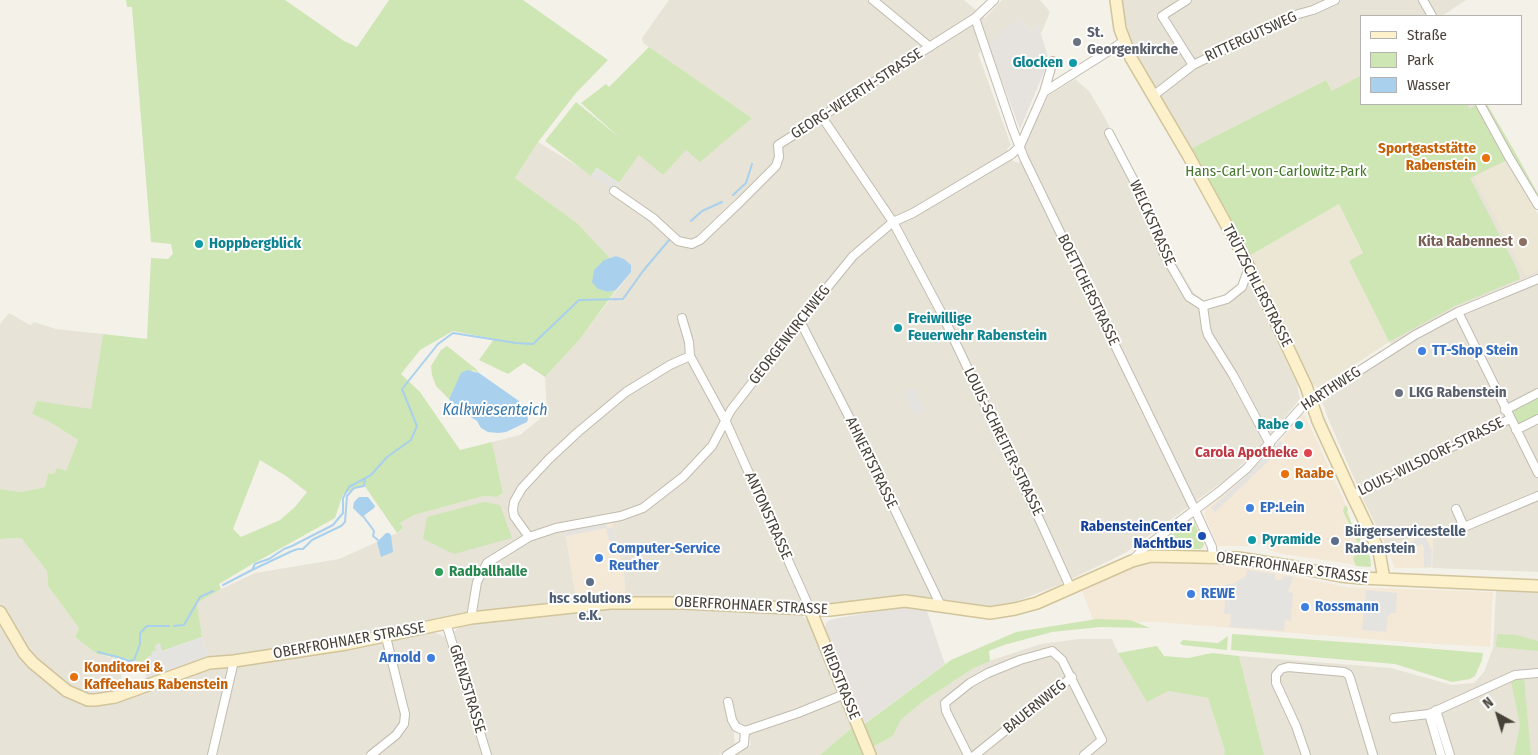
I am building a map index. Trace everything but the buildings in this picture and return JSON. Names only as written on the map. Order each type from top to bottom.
[{"type":"main road","name":"TRÜTZSCHLERSTRASSE","points":[[1116,0],[1124,42],[1131,58],[1192,162],[1249,267],[1303,381],[1310,402],[1379,552],[1384,579]]},
{"type":"main road","name":"OBERFROHNAER STRASSE","points":[[0,612],[24,653],[33,663],[67,691],[88,700],[101,700],[209,662],[234,661],[346,644],[471,618],[610,603],[646,602],[830,610],[905,601],[990,613],[1036,603],[1132,561],[1150,556],[1254,560],[1340,576],[1538,586]]},
{"type":"main road","name":"RIEDSTRASSE","points":[[810,609],[870,755]]},
{"type":"street","name":"GEORG-WEERTH-STRASSE","points":[[873,0],[930,47]]},
{"type":"street","name":"GEORG-WEERTH-STRASSE","points":[[614,191],[654,218],[678,241],[692,244],[700,240],[776,166],[779,157],[778,145],[822,117],[847,98],[975,18],[994,0]]},
{"type":"street","name":"RITTERGUTSWEG","points":[[1187,0],[1162,16],[1193,64],[1288,18],[1335,0]]},
{"type":"street","points":[[1423,0],[1431,15]]},
{"type":"street","name":"BOETTCHERSTRASSE","points":[[975,18],[1020,146],[1047,208],[1195,510],[1212,547],[1213,557]]},
{"type":"street","points":[[1044,92],[1124,42]]},
{"type":"street","name":"GEORGENKIRCHWEG","points":[[471,618],[477,582],[487,563],[529,537],[556,528],[614,518],[643,508],[663,494],[698,462],[712,446],[732,410],[800,320],[853,256],[893,222],[913,213],[1012,154],[1020,146],[1044,92],[1053,61]]},
{"type":"street","points":[[1153,96],[1193,64]]},
{"type":"street","points":[[1481,105],[1538,205]]},
{"type":"street","name":"LOUIS-SCHREITER-STRASSE","points":[[822,117],[893,222],[941,312],[1071,589]]},
{"type":"street","name":"WELCKSTRASSE","points":[[1109,133],[1142,196],[1163,252],[1189,296],[1203,306]]},
{"type":"street","points":[[1249,267],[1242,287],[1228,299],[1203,306],[1208,335],[1233,375],[1270,444]]},
{"type":"street","name":"HARTHWEG","points":[[1132,561],[1143,549],[1246,469],[1298,410],[1415,335],[1458,312],[1538,279]]},
{"type":"street","points":[[1458,312],[1505,410],[1538,473]]},
{"type":"street","points":[[529,537],[514,516],[513,510],[514,502],[522,488],[571,439],[626,392],[670,365],[690,356],[690,342],[682,318]]},
{"type":"street","name":"AHNERTSTRASSE","points":[[800,320],[941,606]]},
{"type":"street","name":"ANTONSTRASSE","points":[[690,356],[726,422],[810,609]]},
{"type":"street","points":[[1505,410],[1538,393]]},
{"type":"street","name":"LOUIS-WILSDORF-STRASSE","points":[[1352,495],[1510,419]]},
{"type":"street","points":[[1516,430],[1538,419]]},
{"type":"street","points":[[1456,509],[1464,527],[1538,496]]},
{"type":"street","name":"GRENZSTRASSE","points":[[446,623],[487,755]]},
{"type":"street","points":[[371,755],[396,735],[404,724],[405,714],[386,637]]},
{"type":"street","name":"BAUERNWEG","points":[[968,755],[945,703],[970,682],[1020,660],[1052,651],[1062,660],[1072,677],[1102,740],[1084,755]]},
{"type":"street","points":[[212,755],[234,661]]},
{"type":"street","points":[[1306,755],[1296,726],[1276,682],[1276,675],[1288,667],[1344,672],[1348,674],[1374,755]]},
{"type":"street","points":[[1394,718],[1432,712],[1515,675],[1538,673]]},
{"type":"street","name":"BAUERNWEG","points":[[975,755],[1072,677]]},
{"type":"street","points":[[728,702],[732,720],[736,727],[745,731],[798,713],[845,694]]},
{"type":"street","points":[[1432,712],[1441,755]]},
{"type":"street","points":[[1432,712],[1450,755]]},
{"type":"street","points":[[727,755],[744,744],[745,731]]},
{"type":"shaded area","points":[[669,0],[964,0],[985,18],[1002,0],[1040,0],[1050,12],[1041,34],[1038,25],[1028,30],[1020,17],[978,54],[1011,145],[1007,149],[1013,161],[1019,163],[1026,143],[1048,96],[1075,79],[1089,91],[1101,111],[1147,195],[1168,249],[1193,292],[1204,301],[1226,296],[1239,285],[1244,272],[1297,384],[1300,399],[1265,441],[1229,477],[1125,553],[1059,585],[1012,603],[989,606],[946,600],[941,606],[905,601],[846,608],[645,602],[625,594],[624,575],[612,522],[623,514],[557,525],[565,530],[576,599],[571,608],[389,636],[394,641],[434,632],[445,637],[482,755],[0,755],[0,539],[21,538],[47,571],[48,586],[79,628],[75,637],[97,654],[123,660],[119,701],[209,659],[202,637],[197,603],[221,589],[255,573],[339,559],[397,533],[403,528],[400,523],[414,515],[484,496],[497,497],[503,493],[492,442],[520,435],[547,413],[545,377],[580,339],[631,272],[631,265],[616,256],[610,258],[577,223],[515,178],[538,142],[615,189],[639,155],[686,150],[752,118],[643,43],[642,38]]},
{"type":"shaded area","points":[[1121,0],[1466,0],[1444,15],[1360,15],[1360,105],[1478,105],[1538,215],[1538,572],[1432,568],[1433,539],[1428,529],[1387,548],[1327,416],[1321,398],[1393,348],[1349,261],[1363,253],[1339,204],[1381,179],[1326,80],[1190,149],[1136,55],[1128,34]]},
{"type":"shaded area","points":[[1020,17],[1028,30],[1038,25],[1049,60],[1020,129],[988,44]]},
{"type":"shaded area","name":"Kita Rabennest","points":[[1507,160],[1538,215],[1538,270],[1526,276],[1473,176]]},
{"type":"shaded area","points":[[596,168],[619,183],[614,191],[591,176]]},
{"type":"shaded area","points":[[1339,204],[1363,254],[1349,261],[1389,342],[1319,388],[1314,386],[1249,256]]},
{"type":"shaded area","points":[[9,313],[30,325],[34,322],[56,329],[103,334],[91,409],[32,414],[48,421],[78,440],[66,472],[48,473],[45,487],[21,492],[0,489],[0,324]]},
{"type":"shaded area","points":[[914,388],[925,411],[915,416],[905,396],[908,395],[907,391]]},
{"type":"shaded area","points":[[1302,415],[1305,415],[1346,505],[1353,527],[1370,557],[1370,567],[1283,554],[1269,550],[1266,545],[1218,546],[1204,513],[1206,508],[1244,478]]},
{"type":"shaded area","points":[[1280,441],[1283,444],[1280,450],[1215,512],[1211,508]]},
{"type":"shaded area","points":[[612,522],[624,575],[625,594],[576,599],[565,530]]},
{"type":"shaded area","points":[[606,523],[607,528],[613,527],[618,547],[611,548],[606,528],[566,536],[565,530]]},
{"type":"shaded area","points":[[1428,529],[1433,539],[1432,568],[1395,568],[1387,548]]},
{"type":"shaded area","points":[[1428,529],[1431,536],[1426,539],[1432,550],[1431,567],[1424,567],[1424,548],[1422,544],[1409,549],[1407,544],[1424,536],[1422,532]]},
{"type":"shaded area","points":[[1166,561],[1252,568],[1347,587],[1493,592],[1490,647],[1158,622],[1094,622],[1082,591],[1132,568],[1151,562]]},
{"type":"shaded area","points":[[1247,570],[1275,574],[1275,580],[1282,580],[1283,576],[1293,577],[1288,592],[1293,593],[1291,621],[1285,620],[1284,631],[1230,627],[1231,614],[1224,614],[1226,584],[1233,584],[1246,576]]},
{"type":"shaded area","points":[[1507,589],[1538,592],[1538,755],[1264,755],[1239,656],[1391,668],[1452,685],[1474,683],[1484,672],[1493,648],[1496,590]]},
{"type":"shaded area","points":[[1366,590],[1397,593],[1396,613],[1388,616],[1386,632],[1362,630]]},
{"type":"shaded area","points":[[903,607],[915,607],[927,611],[945,664],[865,723],[825,628],[826,623],[838,618]]},
{"type":"shaded area","points":[[645,608],[752,611],[802,616],[808,621],[837,690],[835,693],[793,712],[762,723],[746,727],[733,725],[735,746],[719,755],[492,755],[454,632],[459,627],[485,622],[601,610]]},
{"type":"shaded area","points":[[202,637],[209,659],[147,680],[141,662],[148,660],[147,657],[152,655],[151,652],[156,650],[155,645],[160,643],[162,651]]},
{"type":"shaded area","points":[[1079,639],[1112,639],[1118,653],[1168,691],[1208,698],[1225,751],[1224,755],[873,755],[875,753],[873,747],[893,736],[901,720],[922,702],[972,669],[989,661],[1041,644]]},
{"type":"shaded area","points":[[86,679],[113,688],[108,699],[78,696]]},
{"type":"shaded area","points":[[836,701],[842,702],[852,728],[820,755],[732,755],[751,745],[749,734]]},
{"type":"green space","points":[[126,0],[285,0],[344,41],[357,47],[389,0],[523,0],[608,60],[576,93],[538,142],[515,178],[577,223],[610,258],[604,260],[598,289],[608,292],[616,290],[580,339],[545,377],[524,363],[508,374],[479,360],[494,339],[453,331],[420,350],[401,374],[420,392],[460,450],[492,442],[503,493],[497,497],[484,496],[414,515],[400,523],[403,528],[397,533],[364,485],[343,494],[335,518],[219,584],[221,589],[197,603],[202,637],[162,651],[155,645],[157,650],[148,660],[141,662],[97,654],[75,637],[79,628],[48,586],[47,571],[21,538],[0,539],[0,489],[21,492],[45,487],[48,473],[54,474],[57,468],[66,471],[78,440],[48,421],[32,414],[37,401],[91,409],[103,334],[147,339],[151,258],[168,259],[173,254],[171,244],[151,242],[132,7],[127,7]],"holes":[[[260,460],[307,492],[295,507],[280,520],[241,537],[233,529]]]},
{"type":"green space","points":[[649,47],[752,118],[700,162],[686,150],[663,175],[639,155],[619,183],[597,168],[591,176],[545,141],[576,102],[620,138],[581,103],[606,84],[609,87]]},
{"type":"green space","name":"Hans-Carl-von-Carlowitz-Park","points":[[1360,76],[1360,105],[1468,105],[1470,109],[1478,105],[1507,160],[1470,178],[1517,269],[1520,279],[1455,306],[1389,342],[1349,261],[1363,253],[1339,204],[1249,256],[1190,149],[1326,80],[1332,91]]},
{"type":"green space","points":[[1484,105],[1488,105],[1515,152],[1538,194],[1538,199],[1511,156]]},
{"type":"green space","points":[[447,346],[479,373],[473,370],[458,380],[449,399],[436,386],[431,366],[441,350]]},
{"type":"green space","points":[[1538,393],[1538,419],[1516,430],[1505,410]]},
{"type":"green space","points":[[484,502],[500,505],[512,538],[454,554],[423,539],[427,517]]},
{"type":"green space","points":[[1345,505],[1348,508],[1347,512],[1353,527],[1370,557],[1370,567],[1356,566],[1353,558],[1356,555],[1358,543],[1343,511]]},
{"type":"green space","points":[[1192,521],[1204,544],[1201,549],[1158,550],[1156,545]]},
{"type":"green space","points":[[1097,619],[1130,620],[1150,628],[1100,627],[1052,632],[989,651],[990,661],[972,669],[922,702],[901,720],[893,736],[873,747],[863,725],[951,660],[1016,632]]},
{"type":"green space","points":[[1232,634],[1483,653],[1475,676],[1470,679],[1452,682],[1395,664],[1231,650]]},
{"type":"green space","points":[[1497,634],[1516,635],[1538,641],[1538,651],[1496,647]]},
{"type":"green space","points":[[1228,636],[1227,650],[1182,645],[1180,643],[1183,640],[1218,643]]},
{"type":"green space","points":[[1157,646],[1164,656],[1188,658],[1212,653],[1239,656],[1264,755],[1224,755],[1225,751],[1208,698],[1168,691],[1147,702],[1118,653]]},
{"type":"green space","points":[[1524,677],[1531,755],[1514,755],[1520,725],[1511,681]]},
{"type":"green space","points":[[856,724],[864,755],[820,755],[852,728]]},
{"type":"water","points":[[616,256],[624,259],[631,265],[631,272],[616,290],[608,292],[598,289],[592,282],[594,270],[604,260]]},
{"type":"water","name":"Kalkwiesenteich","points":[[467,370],[479,373],[519,401],[526,410],[527,422],[506,432],[488,432],[481,428],[477,421],[458,409],[449,399],[461,373]]},
{"type":"water","points":[[359,497],[368,497],[375,506],[362,517],[353,508],[354,502]]},
{"type":"water","points":[[386,533],[391,535],[393,552],[381,557],[377,542]]},
{"type":"waterway","points":[[733,195],[746,183],[752,164]]},
{"type":"waterway","points":[[691,221],[702,211],[722,202]]},
{"type":"waterway","points":[[223,585],[252,570],[255,564],[269,559],[284,549],[333,525],[343,513],[343,498],[349,487],[371,475],[387,457],[411,440],[417,426],[402,389],[438,344],[453,333],[533,344],[579,300],[623,299],[669,240]]},
{"type":"waterway","points":[[252,570],[292,551],[303,549],[312,540],[341,526],[345,522],[347,496],[354,488],[364,486],[365,479]]},
{"type":"waterway","points":[[363,516],[374,531],[373,536],[378,540]]},
{"type":"waterway","points":[[174,626],[184,625],[200,597],[213,591]]},
{"type":"waterway","points":[[98,652],[129,661],[134,660],[140,644],[140,633],[147,626],[169,626]]},
{"type":"place","name":"St. Georgenkirche","points":[[1077,42]]},
{"type":"place","name":"Glocken","points":[[1073,63]]},
{"type":"place","name":"Sportgaststätte Rabenstein","points":[[1486,158]]},
{"type":"place","name":"Kita Rabennest","points":[[1523,242]]},
{"type":"place","name":"Hoppbergblick","points":[[199,244]]},
{"type":"place","name":"Freiwillige Feuerwehr Rabenstein","points":[[898,328]]},
{"type":"place","name":"TT-Shop Stein","points":[[1422,351]]},
{"type":"place","name":"LKG Rabenstein","points":[[1399,393]]},
{"type":"place","name":"Rabe","points":[[1299,425]]},
{"type":"place","name":"Carola Apotheke","points":[[1308,453]]},
{"type":"place","name":"Raabe","points":[[1285,474]]},
{"type":"place","name":"EP:Lein","points":[[1250,508]]},
{"type":"place","name":"RabensteinCenter Nachtbus","points":[[1202,536]]},
{"type":"place","name":"Pyramide","points":[[1252,540]]},
{"type":"place","name":"Bürgerservicestelle Rabenstein","points":[[1335,541]]},
{"type":"place","name":"Computer-Service Reuther","points":[[599,558]]},
{"type":"place","name":"Radballhalle","points":[[439,572]]},
{"type":"place","name":"hsc solutions e.K.","points":[[590,582]]},
{"type":"place","name":"REWE","points":[[1191,594]]},
{"type":"place","name":"Rossmann","points":[[1305,607]]},
{"type":"place","name":"Arnold","points":[[431,658]]},
{"type":"place","name":"Konditorei & Kaffeehaus Rabenstein","points":[[74,677]]}]
